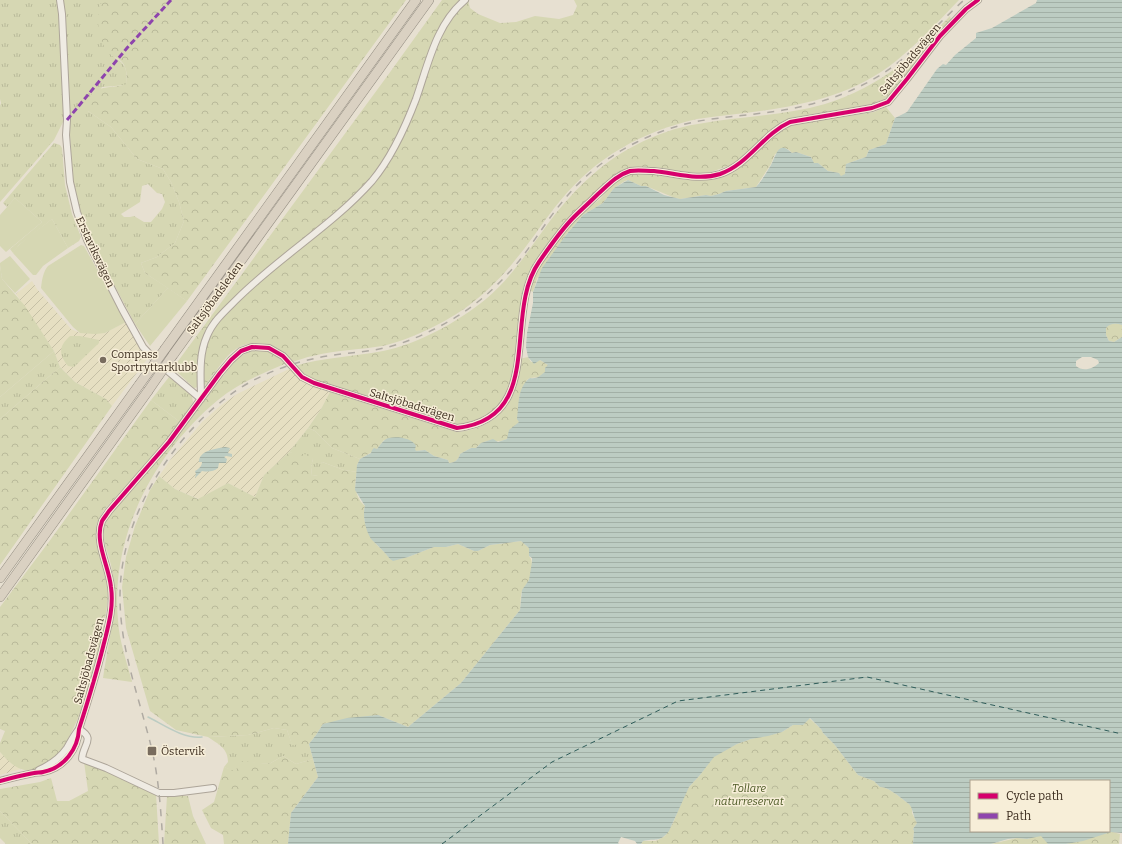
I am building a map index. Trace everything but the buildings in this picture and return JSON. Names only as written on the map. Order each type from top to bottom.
[{"type":"highway","name":"Saltsjöbadsleden","points":[[0,578],[416,0]]},
{"type":"highway","name":"Saltsjöbadsleden","points":[[0,597],[430,0]]},
{"type":"street","name":"Erstaviksvägen","points":[[60,0],[67,120],[66,135],[70,182],[77,212],[87,240],[143,347],[156,362],[201,399]]},
{"type":"street","points":[[201,399],[202,357],[206,337],[212,327],[222,313],[250,286],[340,213],[372,180],[386,162],[407,121],[439,33],[456,7],[466,0]]},
{"type":"street","name":"Saltsjöbadsvägen","points":[[0,781],[34,773],[53,762],[61,755],[73,735],[79,729],[99,669],[110,621],[112,604],[111,586],[104,561],[101,540],[102,521],[169,442],[220,373],[236,355],[252,347],[263,347],[275,351],[283,356],[297,372],[308,381],[457,428],[468,427],[486,420],[504,405],[511,393],[531,275],[558,235],[574,216],[612,182],[621,175],[630,171],[659,171],[697,177],[719,174],[727,171],[746,158],[778,129],[790,122],[872,108],[888,102],[940,36],[962,13],[978,0]]},
{"type":"street","points":[[79,729],[86,733],[88,737],[88,741],[82,753],[82,759],[106,768],[159,793],[165,794],[213,788]]},
{"type":"shaded area","points":[[1037,0],[1122,0],[1122,325],[1109,325],[1106,328],[1106,335],[1109,341],[1114,342],[1122,337],[1122,833],[1111,832],[1083,841],[1066,844],[1048,844],[1041,836],[1027,839],[1008,839],[991,844],[913,844],[913,829],[917,823],[909,804],[891,791],[880,787],[874,781],[858,775],[834,744],[810,718],[803,725],[793,725],[782,732],[751,739],[737,744],[714,757],[689,787],[666,835],[660,839],[643,841],[641,844],[637,844],[635,841],[621,837],[618,843],[619,844],[288,844],[291,813],[318,777],[309,744],[323,724],[347,718],[378,715],[408,727],[461,683],[520,610],[522,590],[529,580],[532,558],[529,556],[529,548],[521,541],[490,545],[478,551],[474,551],[458,544],[446,547],[434,547],[408,557],[393,561],[390,559],[372,540],[366,529],[364,519],[365,506],[355,490],[357,465],[360,459],[371,453],[374,448],[377,449],[382,442],[392,437],[408,439],[416,446],[416,451],[425,450],[434,456],[448,460],[449,463],[458,459],[460,454],[471,448],[476,448],[481,443],[493,439],[498,442],[507,439],[509,430],[519,422],[517,419],[523,386],[530,378],[537,378],[545,372],[545,368],[548,365],[540,360],[534,364],[528,357],[526,347],[527,333],[533,303],[533,292],[542,268],[566,235],[583,215],[603,203],[614,188],[628,180],[641,186],[646,186],[664,195],[680,199],[706,195],[711,196],[726,191],[756,187],[766,174],[778,150],[781,148],[787,149],[792,153],[796,152],[811,157],[814,163],[818,163],[828,171],[839,173],[841,176],[845,174],[846,164],[866,157],[869,150],[886,144],[895,118],[907,112],[937,69],[943,64],[946,65],[955,55],[976,38],[976,33],[992,28],[1036,3]],"holes":[[[1082,357],[1091,357],[1098,360],[1099,363],[1094,367],[1082,369],[1076,366],[1076,361]]]},
{"type":"shaded area","points":[[32,281],[71,329],[80,333],[105,333],[126,322],[136,342],[148,358],[112,406],[106,399],[75,382],[60,367],[54,351],[16,294]]},
{"type":"shaded area","points":[[291,368],[303,380],[315,387],[330,392],[321,409],[289,452],[264,475],[255,497],[228,483],[199,499],[175,489],[159,476],[171,459],[202,422],[220,406],[237,394]]},
{"type":"shaded area","points":[[225,447],[230,448],[228,453],[232,454],[232,457],[224,457],[227,459],[226,463],[219,463],[218,468],[212,471],[202,471],[195,478],[195,471],[199,468],[202,462],[199,462],[202,455],[213,449]]},
{"type":"shaded area","points":[[0,752],[10,762],[21,769],[0,775]]},
{"type":"green space","points":[[0,0],[57,0],[59,11],[64,120],[54,140],[0,202],[1,103]]},
{"type":"green space","points":[[61,0],[109,0],[111,55],[120,61],[125,67],[127,74],[127,85],[102,87],[88,111],[111,127],[137,159],[163,169],[171,182],[179,202],[184,221],[175,243],[157,257],[141,263],[145,273],[168,288],[135,324],[92,243],[77,204],[73,181]],"holes":[[[148,184],[157,193],[162,194],[165,202],[162,209],[151,222],[144,222],[134,216],[124,217],[121,214],[140,202],[142,186]]]},
{"type":"green space","points":[[109,0],[406,0],[187,301],[145,273],[141,263],[157,257],[175,243],[184,221],[179,202],[171,182],[163,169],[137,159],[111,127],[88,111],[91,95],[95,91],[127,84],[126,72],[123,63],[111,55],[106,49],[99,31],[98,17],[100,4]]},
{"type":"green space","points":[[442,0],[468,0],[470,8],[478,14],[500,23],[516,22],[535,16],[559,19],[573,15],[577,6],[574,0],[959,0],[921,39],[896,61],[874,76],[851,88],[801,104],[749,113],[697,119],[677,124],[657,131],[621,148],[604,159],[574,185],[554,208],[510,266],[492,286],[464,309],[435,326],[392,344],[321,354],[293,362],[272,346],[254,343],[246,344],[233,351],[228,356],[205,385],[194,388],[173,368]]},
{"type":"green space","points":[[950,16],[951,20],[887,98],[868,106],[800,117],[786,121],[776,126],[734,164],[708,173],[696,174],[641,167],[626,169],[616,174],[574,212],[556,233],[534,263],[524,287],[511,386],[498,407],[486,417],[457,426],[311,379],[295,366],[327,359],[383,351],[424,338],[463,316],[495,291],[511,273],[556,213],[576,190],[598,170],[623,152],[651,138],[690,125],[794,111],[825,104],[845,97],[873,83],[907,60]]},
{"type":"green space","points":[[886,107],[895,118],[886,144],[869,150],[866,157],[846,164],[845,174],[841,177],[839,173],[828,171],[818,163],[814,164],[811,157],[796,152],[792,153],[788,149],[775,154],[771,164],[756,187],[726,191],[711,196],[706,195],[680,199],[628,180],[625,181],[614,188],[603,203],[583,215],[566,235],[537,279],[533,292],[529,290],[536,270],[559,237],[580,214],[599,200],[616,180],[625,175],[641,173],[689,180],[712,179],[723,175],[771,137],[791,124],[874,112]]},
{"type":"green space","points":[[54,143],[60,145],[62,148],[65,185],[72,214],[81,237],[79,241],[68,248],[52,219],[19,245],[13,253],[10,249],[42,222],[15,198],[7,207],[3,203]]},
{"type":"green space","points":[[15,198],[42,222],[6,252],[0,246],[0,215]]},
{"type":"green space","points":[[52,219],[68,248],[43,266],[36,275],[33,275],[13,253],[25,240]]},
{"type":"green space","points":[[81,245],[84,246],[126,322],[105,333],[80,333],[73,327],[41,288],[42,279],[46,268]]},
{"type":"green space","points":[[10,256],[30,279],[15,293],[2,279],[0,265],[0,263]]},
{"type":"green space","points":[[0,265],[2,279],[25,306],[54,351],[0,397]]},
{"type":"green space","points":[[168,288],[187,301],[150,346],[135,324]]},
{"type":"green space","points":[[1117,323],[1122,325],[1122,337],[1114,342],[1109,341],[1106,335],[1106,328],[1109,324]]},
{"type":"green space","points":[[70,336],[80,336],[99,340],[99,343],[74,367],[68,366],[61,354],[64,343]]},
{"type":"green space","points":[[260,350],[271,352],[287,363],[234,388],[195,421],[174,445],[156,471],[141,498],[129,527],[121,558],[117,589],[120,636],[132,682],[103,678],[114,610],[114,583],[104,542],[104,530],[109,514],[177,436],[237,358],[251,351]]},
{"type":"green space","points":[[54,351],[60,367],[0,419],[0,397]]},
{"type":"green space","points":[[528,357],[531,362],[540,360],[548,365],[545,372],[539,377],[530,378],[527,380],[520,394],[518,412],[519,422],[513,427],[507,439],[502,441],[484,442],[476,448],[471,448],[460,454],[459,458],[453,462],[449,463],[448,460],[434,456],[425,450],[416,451],[414,449],[384,440],[377,449],[360,459],[332,448],[315,431],[308,428],[330,392],[457,432],[478,428],[495,418],[508,403],[517,381],[519,359]]},
{"type":"green space","points":[[60,367],[75,382],[106,399],[112,406],[0,565],[0,419]]},
{"type":"green space","points":[[169,377],[192,396],[193,402],[180,422],[151,400]]},
{"type":"green space","points":[[151,400],[180,422],[167,441],[104,510],[97,524],[96,537],[98,551],[107,579],[108,595],[98,654],[80,714],[65,744],[58,753],[36,769],[23,770],[14,766],[0,752],[0,743],[5,731],[0,729],[0,607]]},
{"type":"green space","points":[[308,428],[315,431],[332,448],[360,459],[357,465],[357,472],[344,470],[322,462],[318,475],[312,476],[311,467],[313,459],[289,452]]},
{"type":"green space","points":[[289,452],[310,455],[313,459],[311,467],[312,476],[318,475],[318,470],[322,462],[344,470],[357,472],[356,491],[359,499],[365,506],[364,518],[368,530],[372,540],[390,559],[393,560],[408,557],[434,547],[446,547],[458,544],[474,551],[478,551],[490,545],[521,541],[529,548],[532,568],[529,580],[522,591],[520,610],[461,683],[408,727],[378,715],[323,724],[309,744],[292,745],[287,730],[274,728],[248,735],[208,737],[176,730],[150,711],[126,628],[122,587],[126,557],[135,526],[150,490],[159,476],[175,489],[198,499],[228,483],[255,497],[264,475]]},
{"type":"green space","name":"Tollare naturreservat","points":[[809,718],[834,744],[858,775],[874,781],[880,787],[891,791],[912,807],[912,813],[917,823],[913,829],[913,844],[641,844],[643,841],[656,841],[665,836],[673,823],[684,795],[689,787],[713,757],[718,753],[751,739],[782,732],[793,725],[803,725]]},
{"type":"green space","points":[[274,728],[287,730],[292,744],[309,744],[313,759],[296,764],[283,756],[269,764],[242,762],[235,772],[224,767],[228,762],[226,753],[219,744],[208,737],[248,735]]},
{"type":"green space","points":[[283,756],[296,764],[313,759],[318,777],[291,813],[288,844],[224,844],[223,835],[211,828],[202,810],[214,802],[224,767],[235,771],[242,761],[269,764]]},
{"type":"green space","points":[[84,762],[97,766],[156,794],[159,844],[32,844],[0,811],[0,789],[40,782],[51,778],[57,801],[69,801],[88,791]]},
{"type":"green space","points":[[167,796],[188,796],[193,816],[206,844],[164,844]]},
{"type":"green space","points":[[0,811],[32,844],[6,844],[0,838]]},
{"type":"green space","points":[[1110,831],[1120,834],[1119,844],[1066,844],[1106,832]]},
{"type":"green space","points":[[1033,836],[1042,836],[1049,844],[991,844],[1017,838],[1028,839]]},
{"type":"waterway","points":[[148,717],[181,734],[202,737]]},
{"type":"ferry route","points":[[442,844],[552,762],[678,701],[867,677],[1122,734]]},
{"type":"railway","points":[[163,844],[159,797],[152,750],[132,678],[122,631],[120,607],[121,582],[124,557],[130,534],[139,511],[150,488],[163,467],[194,427],[239,388],[271,372],[317,358],[376,350],[405,342],[446,323],[472,307],[513,268],[525,254],[557,208],[579,183],[606,160],[626,148],[658,133],[687,124],[804,106],[833,98],[861,86],[900,61],[964,0]]},
{"type":"marked path","points":[[67,120],[127,48],[171,0]]},
{"type":"cycle path","points":[[0,781],[51,770],[63,762],[73,750],[98,668],[109,625],[111,610],[112,595],[110,579],[100,537],[102,521],[169,442],[220,373],[241,351],[252,347],[269,348],[283,356],[302,377],[314,383],[457,428],[485,420],[503,405],[513,385],[518,361],[523,309],[529,284],[539,262],[569,222],[609,184],[621,175],[630,171],[654,171],[695,177],[720,174],[739,163],[780,127],[790,122],[872,108],[888,102],[940,36],[966,9],[978,0]]},
{"type":"place","name":"Compass Sportryttarklubb","points":[[103,360]]},
{"type":"place","name":"Östervik","points":[[152,751]]}]
